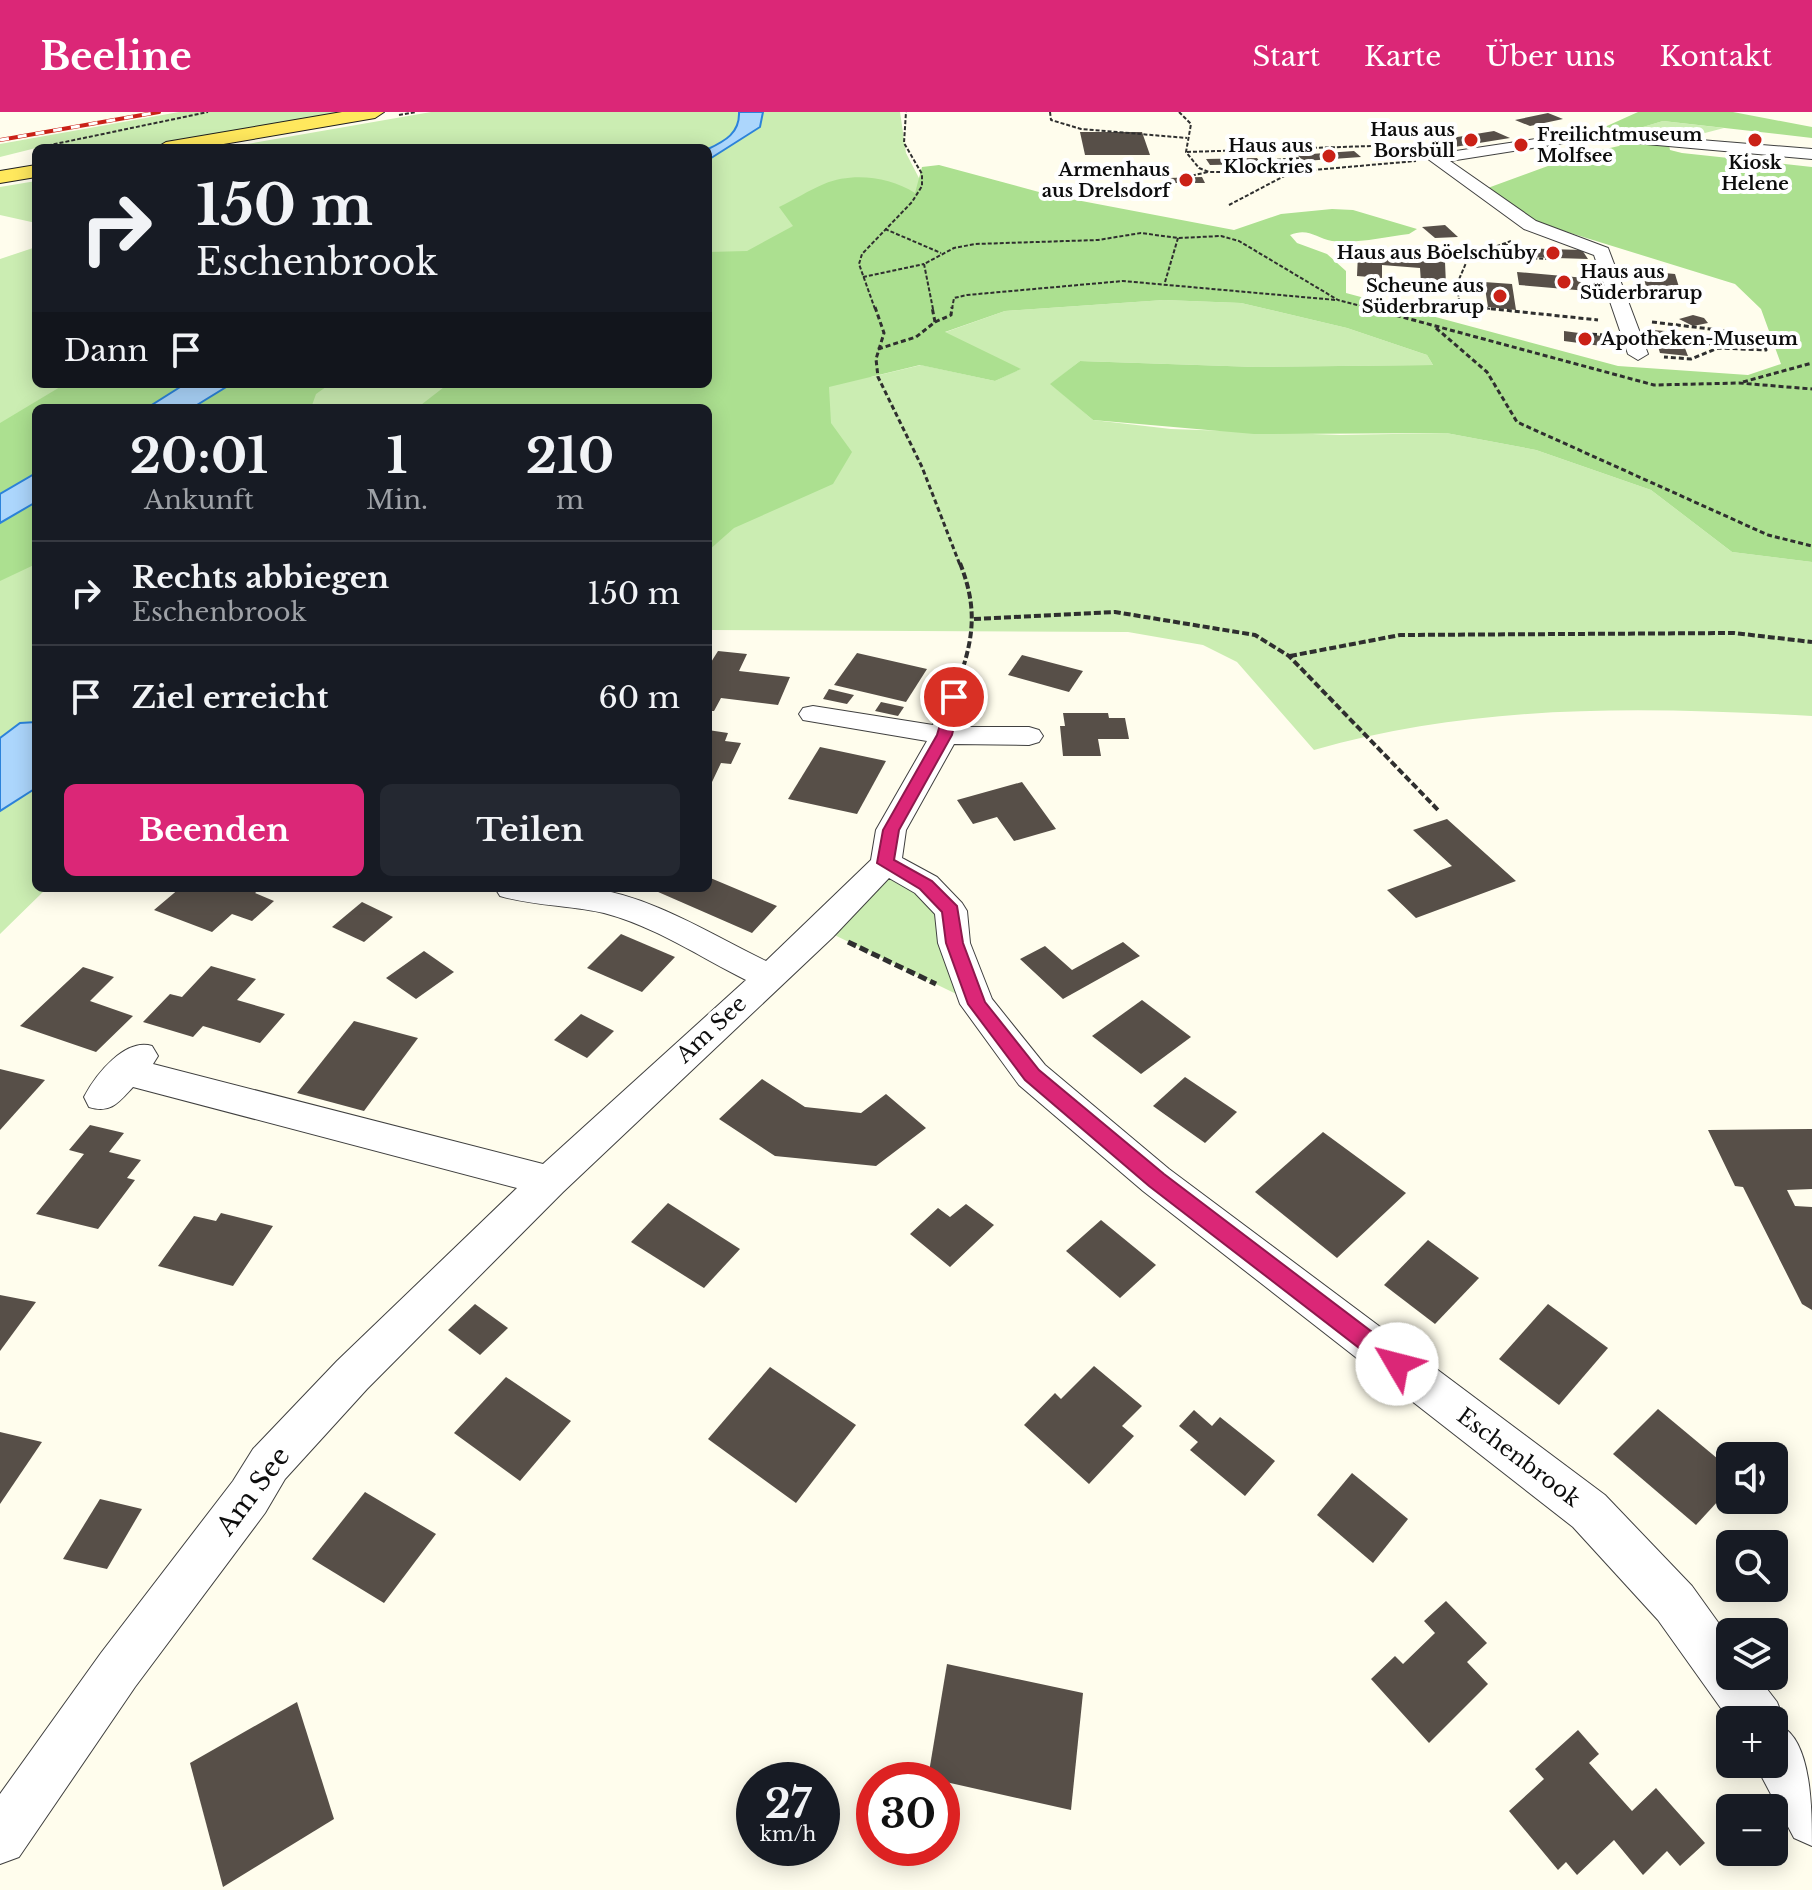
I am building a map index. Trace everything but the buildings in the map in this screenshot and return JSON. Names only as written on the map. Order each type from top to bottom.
[{"type":"main road","points":[[189,144],[375,112]]},
{"type":"main road","points":[[0,177],[32,172]]},
{"type":"street","points":[[1436,159],[1590,135],[1812,154]]},
{"type":"street","points":[[1436,159],[1530,225],[1602,252],[1638,354]]},
{"type":"street","points":[[886,863],[891,830],[944,735],[954,697]]},
{"type":"street","points":[[813,714],[944,735],[1029,736]]},
{"type":"street","name":"Am See","points":[[0,1838],[118,1670],[249,1497],[269,1464],[352,1375],[550,1181],[822,929],[886,863]]},
{"type":"street","name":"Eschenbrook","points":[[886,863],[926,885],[951,911],[954,943],[977,1004],[1032,1075],[1156,1180],[1589,1511],[1675,1603],[1749,1706]]},
{"type":"street","name":"Am See","points":[[528,892],[559,899],[586,897],[619,906],[768,976]]},
{"type":"street","points":[[124,1073],[550,1181]]},
{"type":"street","points":[[1788,1775],[1812,1820]]},
{"type":"path","points":[[55,144],[208,112]]},
{"type":"path","points":[[906,112],[904,143],[922,174],[922,186],[912,202],[862,254],[859,264],[879,311],[884,333],[878,349],[878,377],[922,467],[962,569],[974,619],[971,644],[954,697]]},
{"type":"path","points":[[1045,112],[1050,112],[1051,120],[1070,127],[1154,132],[1187,138]]},
{"type":"path","points":[[1179,112],[1191,124],[1186,152],[1199,168],[1209,172]]},
{"type":"path","points":[[1186,152],[1237,153],[1372,146],[1436,159]]},
{"type":"path","points":[[1322,149],[1327,153]]},
{"type":"path","points":[[1236,158],[1237,153]]},
{"type":"path","points":[[1259,161],[1301,158]]},
{"type":"path","points":[[1186,177],[1209,172],[1290,172],[1436,159]]},
{"type":"path","points":[[1229,205],[1290,172]]},
{"type":"path","points":[[1530,225],[1512,240],[1469,256],[1457,284],[1459,300],[1477,308],[1500,311],[1628,319],[1752,334],[1762,339],[1766,350],[1709,349],[1691,359],[1638,354]]},
{"type":"path","points":[[885,229],[941,253]]},
{"type":"path","points":[[863,277],[924,264],[941,253],[975,244],[1098,240],[1141,233],[1178,238],[1221,236],[1239,241],[1338,300]]},
{"type":"path","points":[[1165,282],[1178,238]]},
{"type":"path","points":[[924,264],[935,322]]},
{"type":"path","points":[[878,349],[916,338],[935,322],[951,315],[954,298],[1123,281],[1165,282],[1338,300],[1654,385],[1739,383],[1812,389]]},
{"type":"path","points":[[1432,325],[1487,372],[1517,422],[1768,535],[1812,546]]},
{"type":"path","points":[[1739,383],[1812,363]]},
{"type":"path","points":[[974,619],[1115,612],[1255,635],[1289,656],[1438,810]]},
{"type":"path","points":[[1289,656],[1400,635],[1734,633],[1812,642]]},
{"type":"path","points":[[822,929],[977,1004]]},
{"type":"green space","points":[[179,112],[357,112],[163,144],[32,144],[32,149],[0,157],[0,144]]},
{"type":"green space","points":[[431,112],[900,112],[906,153],[920,180],[915,194],[909,190],[871,377],[921,365],[995,381],[1020,369],[943,333],[1005,311],[1164,300],[1241,303],[1347,328],[1427,355],[1433,365],[1256,367],[1080,361],[1051,384],[1093,420],[1171,429],[1340,435],[1446,433],[1536,450],[1651,490],[1732,552],[1812,562],[1812,716],[1624,710],[1500,716],[1376,735],[1314,750],[1237,662],[1203,645],[1128,632],[712,630],[712,404],[32,404],[32,892],[43,892],[0,934],[0,259],[32,248],[32,388],[712,388],[712,144],[247,144]]},
{"type":"green space","points":[[1638,112],[1733,112],[1812,127],[1812,138],[1663,121],[1623,133],[1598,130]]},
{"type":"green space","points":[[1663,121],[1724,128],[1682,139],[1623,133]]},
{"type":"green space","points":[[1625,140],[1669,145],[1670,150],[1682,153],[1812,167],[1812,562],[1732,552],[1651,490],[1536,450],[1446,433],[1254,434],[1093,420],[1050,384],[1080,361],[1256,367],[1433,365],[1427,355],[1347,328],[1241,303],[1164,300],[1005,311],[945,332],[1021,369],[995,381],[920,365],[829,387],[831,423],[852,452],[833,484],[734,528],[712,547],[712,404],[422,404],[443,388],[712,388],[712,252],[747,251],[793,226],[779,207],[824,184],[847,178],[871,178],[894,183],[915,193],[922,167],[939,165],[1050,195],[1234,230],[1281,214],[1353,210],[1417,229],[1409,234],[1351,242],[1332,241],[1307,233],[1290,235],[1297,243],[1327,254],[1346,271],[1346,293],[1618,366],[1748,375],[1781,364],[1761,309],[1735,284],[1538,223],[1485,189],[1578,155],[1619,146]]},
{"type":"green space","points":[[32,182],[32,222],[0,215],[0,187]]},
{"type":"green space","points":[[58,388],[324,388],[316,394],[312,404],[32,404],[32,566],[0,581],[0,423]]},
{"type":"green space","points":[[886,863],[926,885],[977,1004],[822,929]]},
{"type":"water","points":[[739,112],[763,112],[760,127],[712,157],[712,147],[734,131]]},
{"type":"water","points":[[179,388],[224,388],[198,404],[153,404]]},
{"type":"water","points":[[32,475],[32,504],[0,523],[0,494]]},
{"type":"water","points":[[32,722],[32,791],[0,811],[0,738],[20,723]]},
{"type":"railway","points":[[0,140],[159,112]]},
{"type":"place","name":"Haus aus Borsbüll","points":[[1471,140]]},
{"type":"place","name":"Kiosk Helene","points":[[1755,140]]},
{"type":"place","name":"Freilichtmuseum Molfsee","points":[[1521,145]]},
{"type":"place","name":"Haus aus Klockries","points":[[1329,156]]},
{"type":"place","name":"Armenhaus aus Drelsdorf","points":[[1186,180]]},
{"type":"place","name":"Haus aus Böelschuby","points":[[1553,253]]},
{"type":"place","name":"Haus aus Süderbrarup","points":[[1564,282]]},
{"type":"place","name":"Scheune aus Süderbrarup","points":[[1500,296]]},
{"type":"place","name":"Apotheken-Museum","points":[[1585,339]]},
{"type":"route","points":[[954,697],[944,735],[930,765],[891,830],[886,863],[926,885],[951,911],[954,943],[977,1004],[1032,1075],[1156,1180],[1397,1364]]}]
